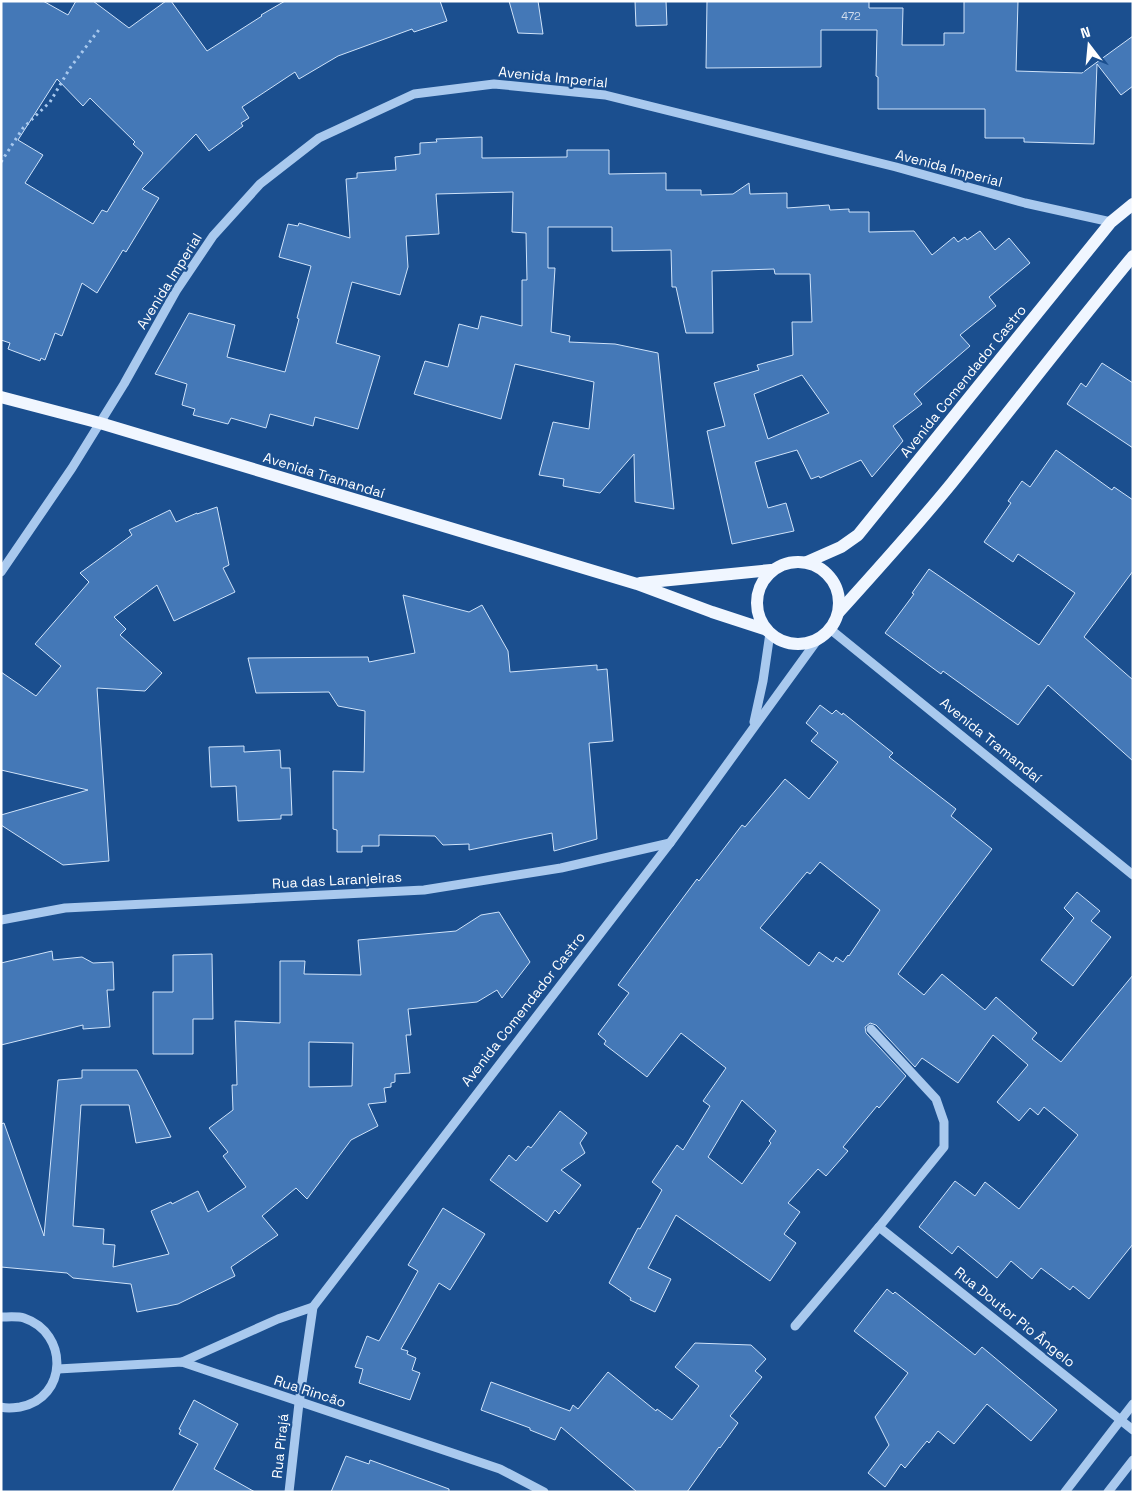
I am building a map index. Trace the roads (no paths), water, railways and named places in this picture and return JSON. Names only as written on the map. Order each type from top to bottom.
[{"type":"main road","name":"Avenida Comendador Castro","points":[[806,562],[841,547],[858,535],[1111,222],[1133,204]]},
{"type":"main road","points":[[839,612],[840,596],[833,580],[822,568],[806,562],[794,561],[782,564],[772,570],[761,583],[757,599],[759,615],[768,631],[780,640],[793,644],[806,643],[818,639],[830,629],[839,612],[951,484],[1067,336],[1133,256]]},
{"type":"main road","name":"Avenida Tramandaí","points":[[1,397],[100,423],[637,584],[768,631]]},
{"type":"main road","name":"Avenida Tramandaí","points":[[637,584],[772,570]]},
{"type":"street","name":"Avenida Imperial","points":[[1,572],[72,468],[124,384],[176,291],[213,236],[260,184],[319,138],[414,94],[494,84],[605,95],[886,165],[1025,203],[1111,222]]},
{"type":"street","name":"Avenida Tramandaí","points":[[830,629],[1133,875]]},
{"type":"street","name":"Avenida Comendador Castro","points":[[753,727],[763,681],[768,631]]},
{"type":"street","name":"Avenida Comendador Castro","points":[[299,1403],[313,1306],[670,842],[818,639]]},
{"type":"street","name":"Rua das Laranjeiras","points":[[1,920],[65,908],[424,890],[561,868],[670,842]]},
{"type":"street","points":[[795,1326],[944,1147],[944,1122],[936,1099],[871,1028]]},
{"type":"street","name":"Rua Doutor Pio Ângelo","points":[[879,1227],[1133,1430]]},
{"type":"street","points":[[182,1362],[278,1319],[313,1306]]},
{"type":"street","points":[[1,1317],[23,1317],[43,1328],[55,1346],[58,1369],[49,1390],[31,1405],[8,1409],[1,1407]]},
{"type":"street","name":"Rua Rincão","points":[[58,1369],[182,1362],[299,1403],[500,1469],[544,1492]]},
{"type":"street","name":"Rua Pirajá","points":[[289,1492],[299,1403]]},
{"type":"street","points":[[1065,1492],[1133,1404]]},
{"type":"street","points":[[1108,1492],[1133,1460]]}]
